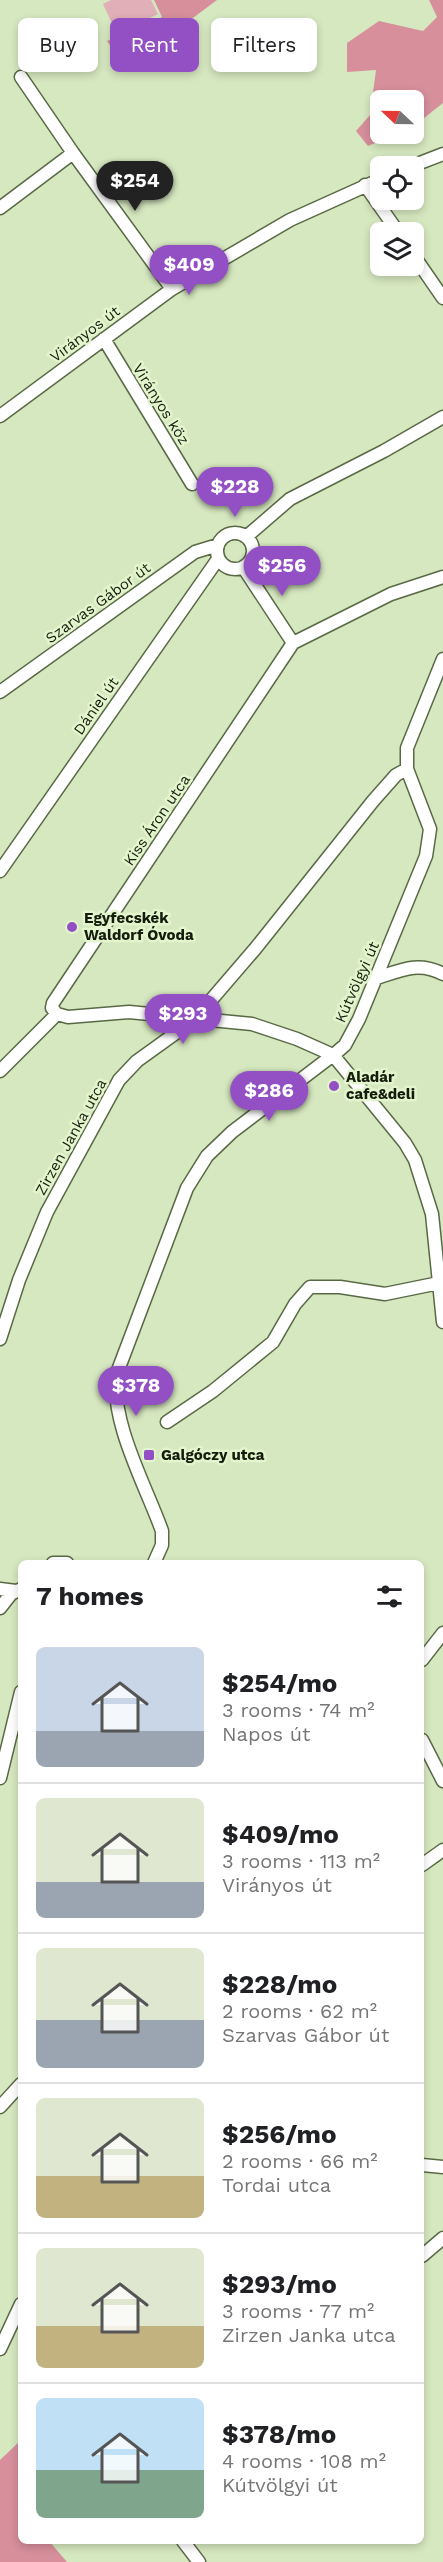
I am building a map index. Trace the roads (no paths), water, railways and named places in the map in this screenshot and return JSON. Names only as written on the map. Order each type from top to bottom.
[{"type":"street","points":[[21,77],[172,289]]},
{"type":"street","points":[[0,208],[73,153]]},
{"type":"street","points":[[424,161],[443,154]]},
{"type":"street","name":"Virányos út","points":[[0,416],[172,289],[290,220],[370,183]]},
{"type":"street","points":[[365,185],[391,222]]},
{"type":"street","points":[[424,270],[443,298]]},
{"type":"street","name":"Virányos köz","points":[[104,339],[192,484]]},
{"type":"street","points":[[246,537],[290,499],[384,451],[443,417]]},
{"type":"street","points":[[231,534],[246,537],[252,544],[253,553],[250,561],[243,567],[229,568],[219,559],[218,545],[225,536],[231,534]]},
{"type":"street","name":"Szarvas Gábor út","points":[[0,692],[195,552],[218,545]]},
{"type":"street","name":"Dániel út","points":[[0,871],[219,559]]},
{"type":"street","points":[[243,567],[294,644],[391,594],[443,577]]},
{"type":"street","name":"Kiss Áron utca","points":[[57,1014],[52,1008],[53,1004],[294,644]]},
{"type":"street","name":"Kútvölgyi út","points":[[155,1560],[162,1545],[162,1531],[119,1413],[115,1387],[117,1372],[187,1188],[207,1156],[232,1132],[345,1045],[377,978],[426,856],[430,838],[428,818],[407,769],[407,748],[443,659]]},
{"type":"street","name":"Zirzen Janka utca","points":[[0,1339],[19,1280],[46,1212],[110,1094],[137,1061],[194,1020],[255,949],[373,801],[396,775],[407,769]]},
{"type":"street","points":[[377,978],[413,966],[432,968],[443,974]]},
{"type":"street","points":[[0,1071],[57,1014],[68,1017],[129,1012],[252,1024],[297,1039],[333,1055],[405,1143],[414,1160],[432,1214],[441,1281],[443,1322]]},
{"type":"street","points":[[167,1422],[213,1391],[273,1342],[295,1304],[310,1287],[340,1287],[385,1294],[441,1281]]},
{"type":"street","points":[[0,1589],[18,1590]]},
{"type":"street","points":[[0,1608],[18,1590]]},
{"type":"street","points":[[424,1657],[443,1633]]},
{"type":"street","points":[[0,1778],[18,1704]]},
{"type":"street","points":[[424,1744],[443,1781]]},
{"type":"street","points":[[424,1864],[443,1850]]},
{"type":"street","points":[[0,2107],[18,2087]]},
{"type":"street","points":[[424,2165],[443,2167]]},
{"type":"street","points":[[424,2254],[443,2238]]},
{"type":"street","points":[[0,2349],[18,2310]]},
{"type":"street","points":[[185,2544],[199,2562]]},
{"type":"place","name":"Egyfecskék Waldorf Óvoda","points":[[72,927]]},
{"type":"place","name":"Aladár cafe&deli","points":[[334,1086]]},
{"type":"place","name":"Galgóczy utca","points":[[149,1455]]}]
